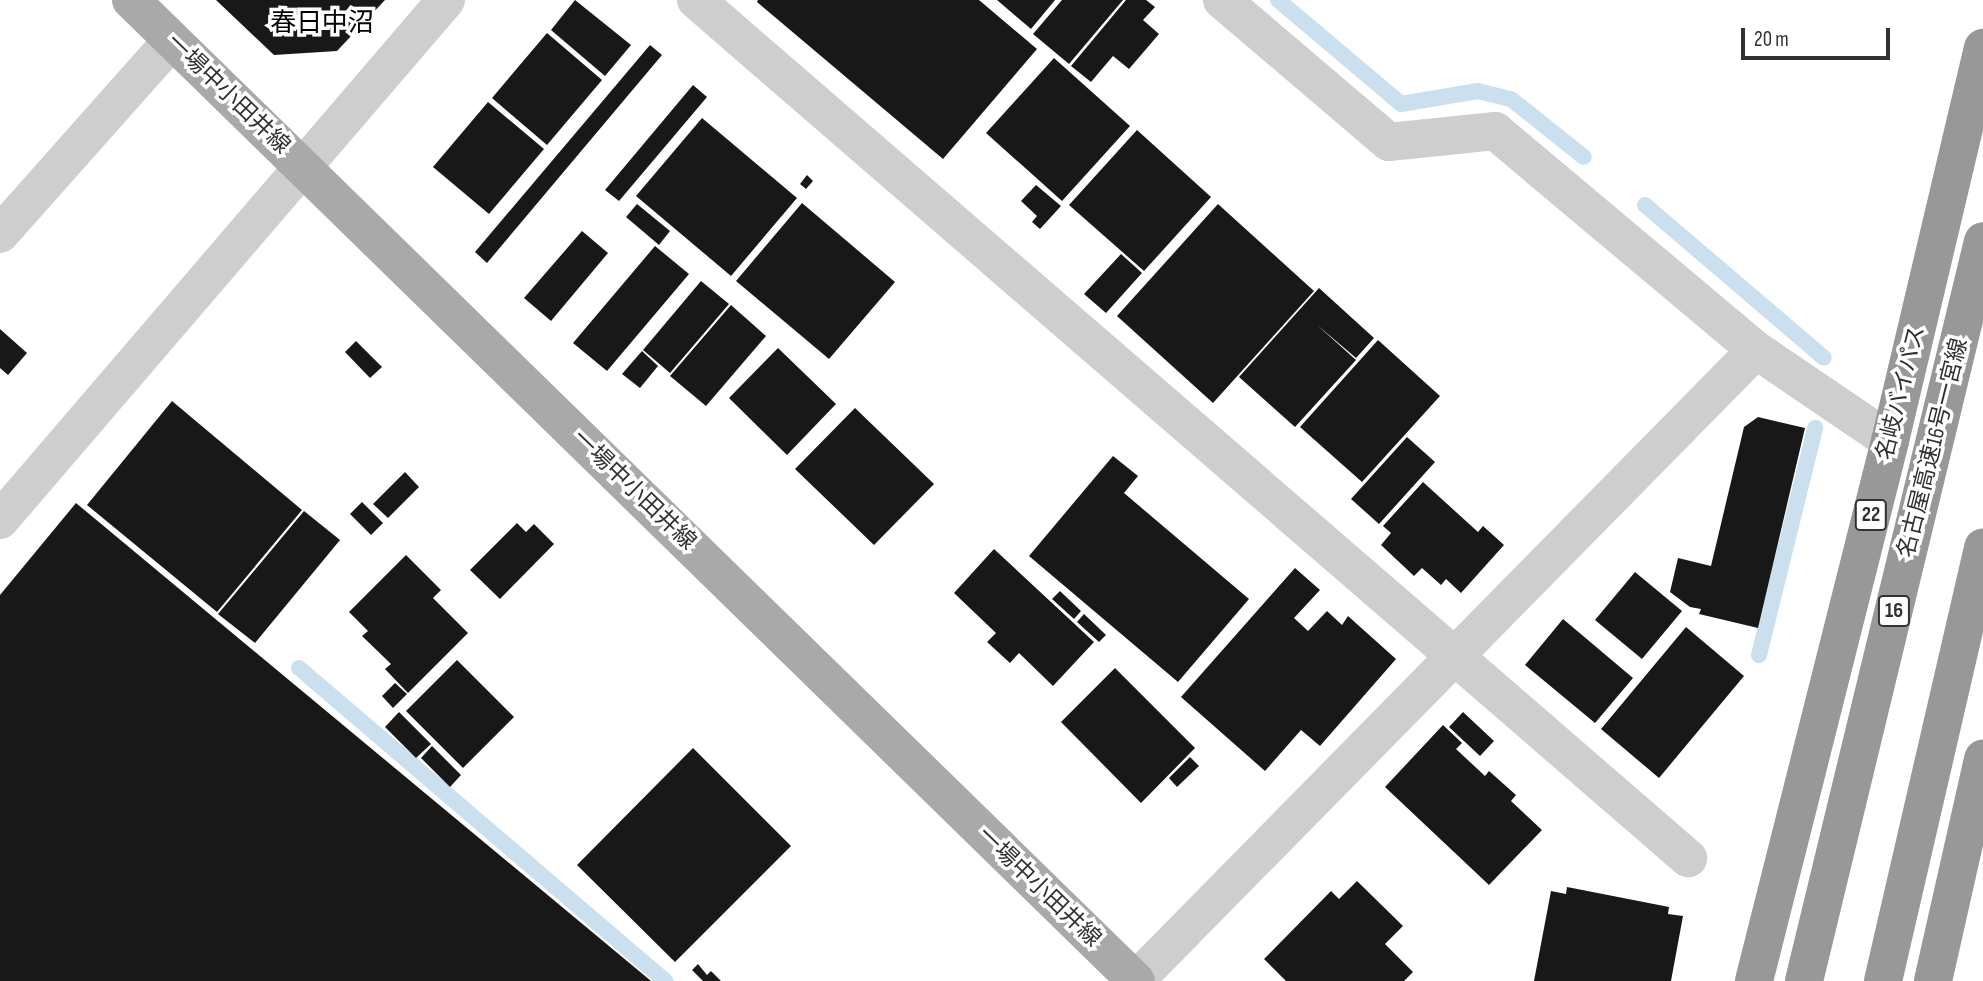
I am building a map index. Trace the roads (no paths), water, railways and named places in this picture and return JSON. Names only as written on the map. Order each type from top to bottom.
[{"type":"highway","name":"名岐バイパス","points":[[1754,981],[1889,441],[1983,48]]},
{"type":"highway","name":"名古屋高速16号一宮線","points":[[1804,981],[1983,241]]},
{"type":"highway","points":[[1883,981],[1983,547]]},
{"type":"highway","points":[[1933,981],[1983,759]]},
{"type":"main road","name":"一場中小田井線","points":[[131,0],[1135,981]]},
{"type":"street","points":[[0,520],[446,0]]},
{"type":"street","points":[[696,0],[1688,858]]},
{"type":"street","points":[[1222,0],[1389,142],[1494,131],[1756,350],[1889,441]]},
{"type":"street","points":[[8,208],[172,40]]},
{"type":"street","points":[[1135,981],[1756,350]]},
{"type":"waterway","points":[[1278,0],[1401,104],[1478,91],[1511,99],[1584,157]]},
{"type":"waterway","points":[[1645,205],[1824,358]]},
{"type":"waterway","points":[[1759,655],[1815,428]]},
{"type":"waterway","points":[[299,668],[665,981]]},
{"type":"district","name":"春日中沼","points":[[322,24]]}]
